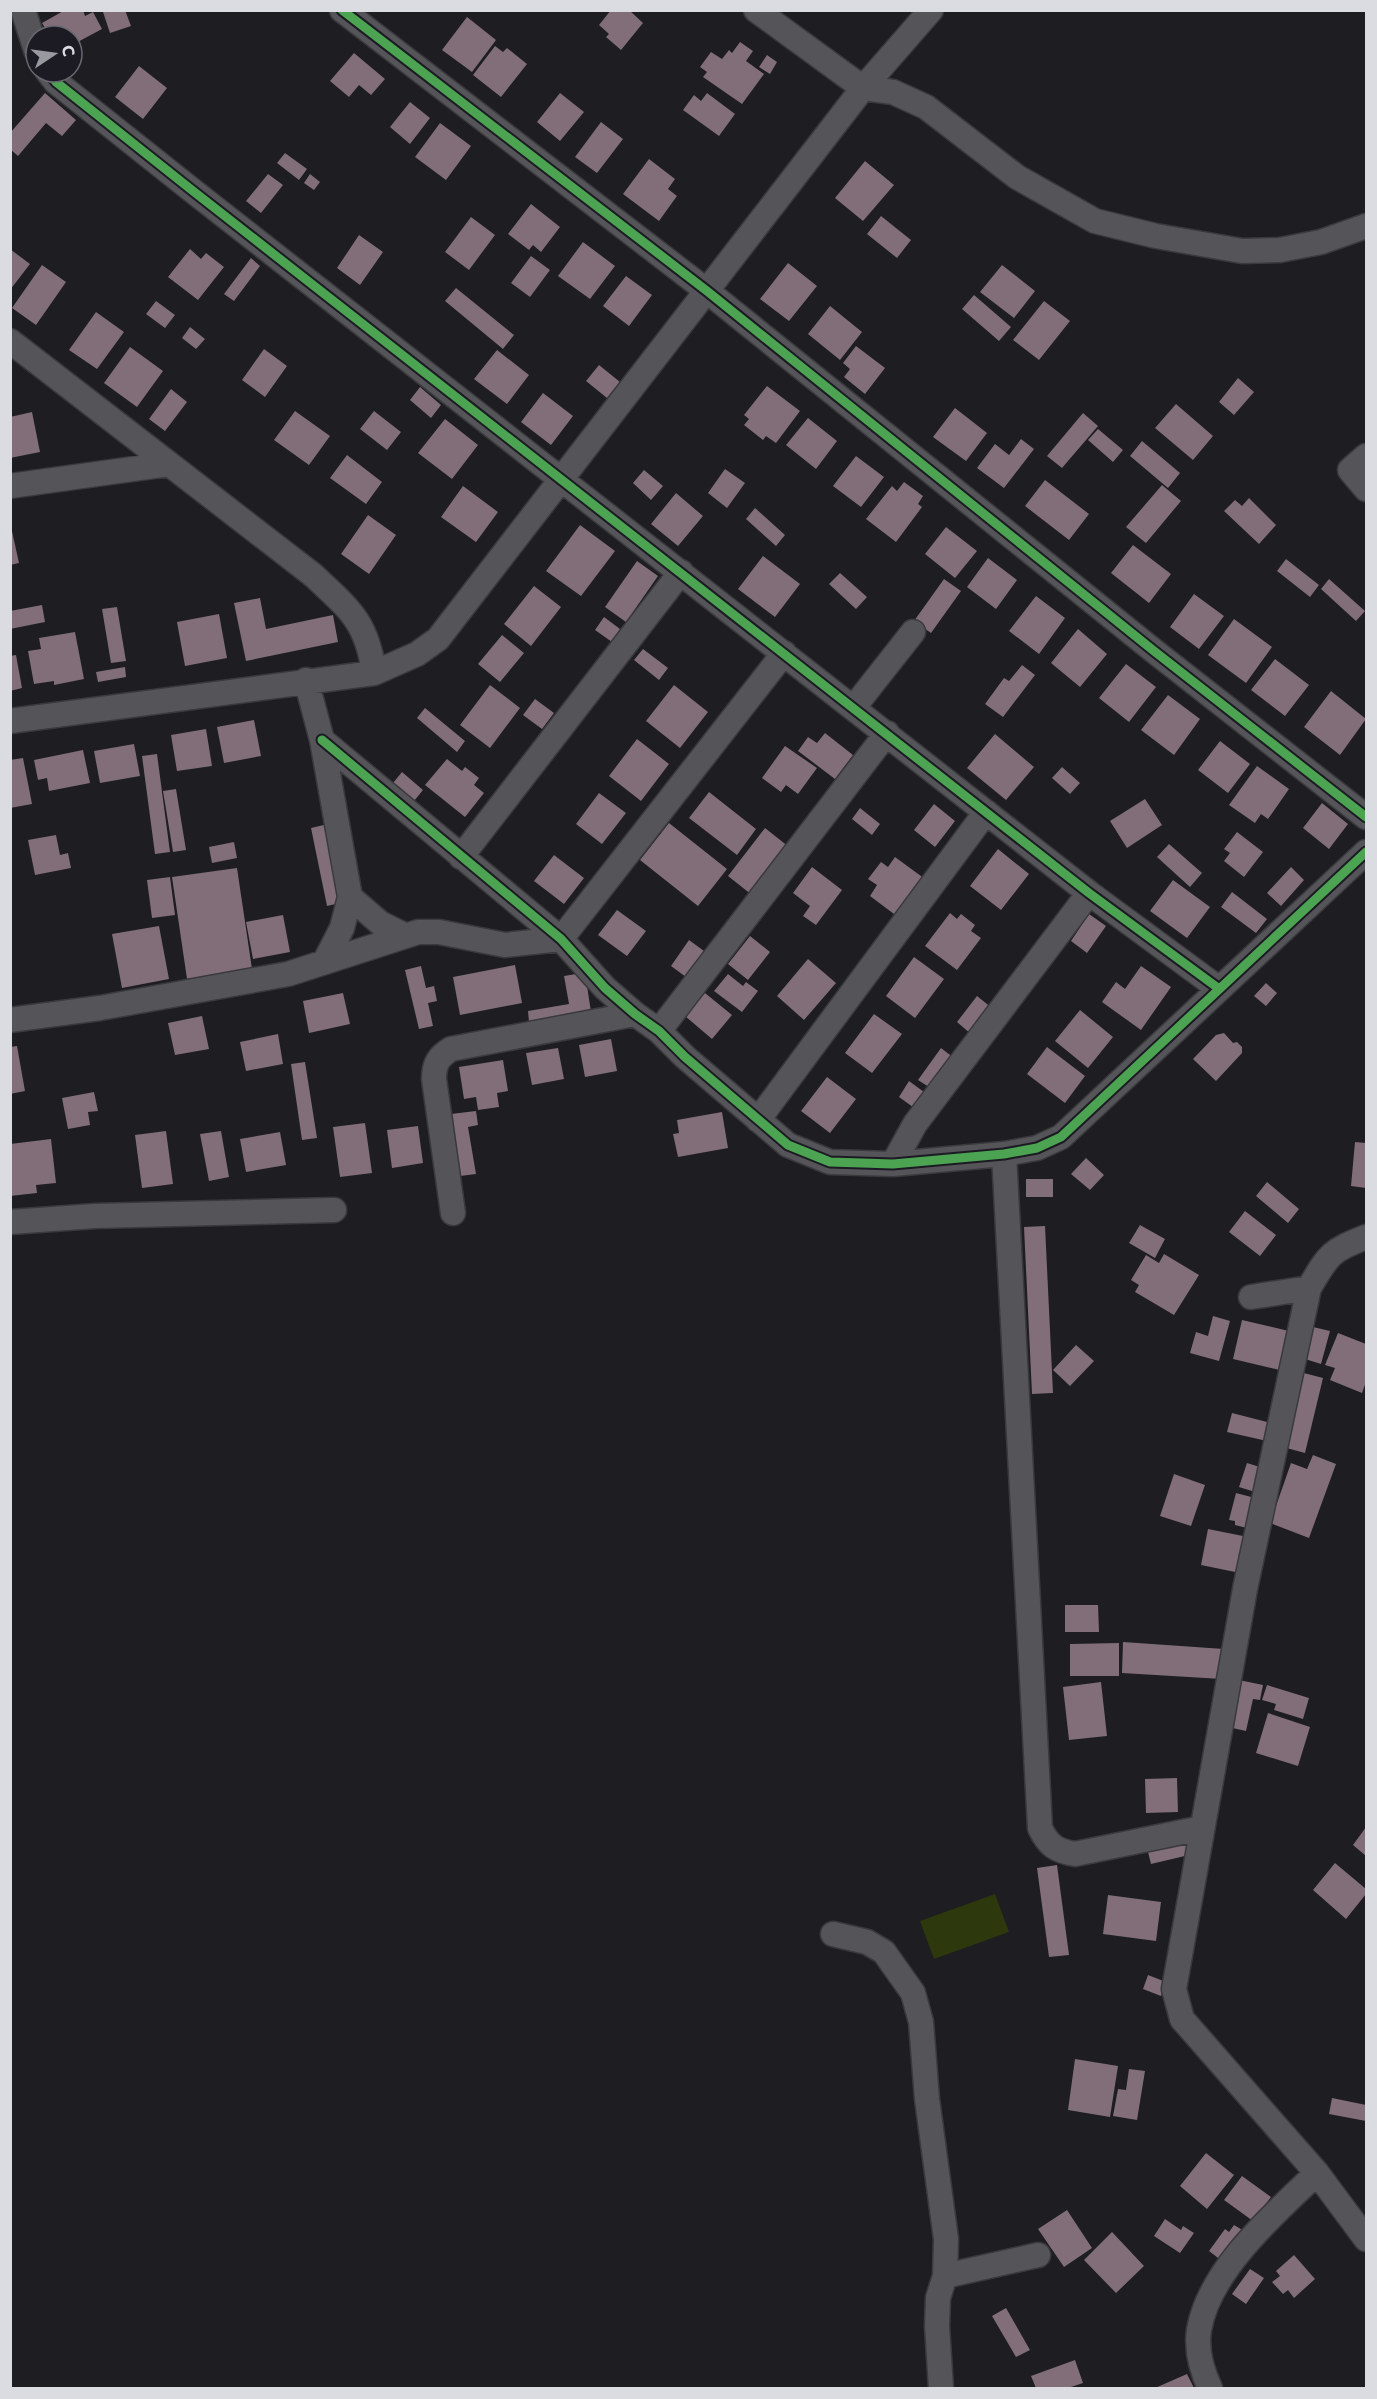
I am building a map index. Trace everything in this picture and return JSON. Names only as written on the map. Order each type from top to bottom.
[{"type":"street","points":[[342,10],[707,291],[1154,651],[1366,817]]},
{"type":"street","points":[[756,10],[862,88],[893,92],[926,107],[1017,177],[1095,221],[1156,236],[1242,252],[1280,250],[1321,242],[1366,226]]},
{"type":"street","points":[[10,721],[306,680],[374,673],[417,654],[438,639],[862,88],[931,10]]},
{"type":"street","points":[[59,84],[1089,893],[1218,988]]},
{"type":"street","points":[[10,341],[313,575],[355,615],[370,645],[374,673]]},
{"type":"street","points":[[1366,456],[1350,470],[1366,489]]},
{"type":"street","points":[[10,486],[169,464]]},
{"type":"street","points":[[461,857],[681,573]]},
{"type":"street","points":[[854,707],[913,632]]},
{"type":"street","points":[[10,1020],[179,995],[288,974],[418,932],[439,932],[505,945],[561,939],[784,653]]},
{"type":"street","points":[[306,680],[322,740],[350,897],[342,928],[325,962]]},
{"type":"street","points":[[659,1031],[887,733]]},
{"type":"street","points":[[322,740],[561,939],[605,988],[659,1031],[788,1145],[830,1162],[893,1164],[1004,1154],[1037,1148],[1061,1137],[1366,852]]},
{"type":"street","points":[[758,1120],[986,812]]},
{"type":"street","points":[[893,1164],[915,1124],[1089,893]]},
{"type":"street","points":[[350,897],[380,923],[404,935]]},
{"type":"street","points":[[453,1214],[434,1078],[434,1066],[440,1056],[451,1049],[635,1014]]},
{"type":"street","points":[[1004,1154],[1040,1828],[1046,1840],[1060,1852],[1075,1854],[1202,1828]]},
{"type":"street","points":[[10,1222],[95,1216],[334,1210]]},
{"type":"street","points":[[1366,1237],[1339,1247],[1323,1263],[1309,1288],[1245,1589],[1174,1989],[1176,2004],[1182,2019],[1317,2173],[1366,2239]]},
{"type":"street","points":[[1251,1297],[1309,1288]]},
{"type":"street","points":[[833,1934],[867,1942],[884,1952],[913,1993],[921,2022],[927,2099],[946,2239],[945,2276],[938,2298],[941,2388]]},
{"type":"street","points":[[1210,2388],[1202,2371],[1199,2332],[1210,2299],[1224,2275],[1262,2225],[1317,2173]]},
{"type":"street","points":[[945,2276],[1038,2255]]},
{"type":"green space","points":[[995,1894],[1009,1932],[934,1959],[920,1921]]},
{"type":"building","points":[[65,10],[83,10],[85,16],[93,12],[102,29],[84,39],[84,24],[42,23]]},
{"type":"building","points":[[125,10],[131,26],[110,33],[103,12]]},
{"type":"building","points":[[611,10],[629,10],[643,23],[621,50],[606,37],[609,34],[599,25]]},
{"type":"building","points":[[467,17],[496,40],[472,72],[442,50]]},
{"type":"building","points":[[740,42],[753,51],[746,61],[764,74],[742,104],[703,77],[707,72],[700,67],[711,52],[722,59],[729,50],[732,53]]},
{"type":"building","points":[[495,46],[503,52],[507,48],[527,64],[501,97],[473,75]]},
{"type":"building","points":[[354,53],[385,79],[371,95],[359,85],[349,97],[330,81]]},
{"type":"building","points":[[767,55],[777,62],[770,74],[759,67]]},
{"type":"building","points":[[139,66],[167,88],[143,119],[115,97]]},
{"type":"building","points":[[45,93],[76,120],[62,136],[46,123],[18,156],[10,149],[10,133]]},
{"type":"building","points":[[560,93],[584,112],[560,141],[537,122]]},
{"type":"building","points":[[707,93],[735,114],[719,136],[683,110],[694,95],[701,101]]},
{"type":"building","points":[[410,102],[430,118],[410,144],[390,127]]},
{"type":"building","points":[[601,122],[623,139],[597,173],[575,157]]},
{"type":"building","points":[[440,123],[471,146],[446,180],[415,157]]},
{"type":"building","points":[[285,153],[307,169],[299,180],[277,163]]},
{"type":"building","points":[[649,159],[675,179],[668,189],[677,196],[659,221],[623,194]]},
{"type":"building","points":[[865,161],[894,185],[863,221],[835,198]]},
{"type":"building","points":[[268,174],[283,185],[261,213],[246,201]]},
{"type":"building","points":[[310,174],[320,182],[314,190],[304,183]]},
{"type":"building","points":[[531,204],[560,227],[541,252],[533,245],[529,250],[508,234]]},
{"type":"building","points":[[881,216],[911,240],[897,258],[867,234]]},
{"type":"building","points":[[471,217],[495,235],[469,270],[445,252]]},
{"type":"building","points":[[359,235],[383,252],[360,285],[337,268]]},
{"type":"building","points":[[583,242],[615,266],[590,299],[558,276]]},
{"type":"building","points":[[10,249],[30,264],[10,290]]},
{"type":"building","points":[[190,249],[201,259],[206,253],[224,267],[198,300],[168,277]]},
{"type":"building","points":[[531,256],[550,270],[530,297],[511,283]]},
{"type":"building","points":[[251,258],[260,266],[234,301],[224,294]]},
{"type":"building","points":[[788,263],[817,286],[789,321],[760,299]]},
{"type":"building","points":[[42,265],[66,282],[36,325],[12,308]]},
{"type":"building","points":[[1002,265],[1035,291],[1014,318],[980,292]]},
{"type":"building","points":[[626,276],[652,295],[629,326],[603,306]]},
{"type":"building","points":[[456,288],[514,335],[503,349],[445,301]]},
{"type":"building","points":[[974,295],[1011,327],[999,341],[962,309]]},
{"type":"building","points":[[156,301],[175,315],[165,328],[146,314]]},
{"type":"building","points":[[1044,301],[1070,321],[1039,360],[1013,340]]},
{"type":"building","points":[[830,306],[862,332],[840,360],[808,334]]},
{"type":"building","points":[[96,312],[124,332],[97,369],[69,350]]},
{"type":"building","points":[[190,327],[205,339],[196,349],[182,338]]},
{"type":"building","points":[[856,346],[885,368],[865,394],[844,377],[850,369],[843,363]]},
{"type":"building","points":[[130,347],[163,371],[137,407],[104,383]]},
{"type":"building","points":[[264,349],[287,366],[265,397],[242,380]]},
{"type":"building","points":[[497,350],[529,375],[507,404],[474,379]]},
{"type":"building","points":[[599,365],[620,382],[607,398],[586,381]]},
{"type":"building","points":[[1238,378],[1254,392],[1234,415],[1219,402]]},
{"type":"building","points":[[767,386],[800,411],[776,443],[766,436],[763,440],[744,425],[749,419],[744,415]]},
{"type":"building","points":[[420,387],[441,405],[431,418],[410,400]]},
{"type":"building","points":[[171,389],[187,402],[165,431],[149,419]]},
{"type":"building","points":[[543,393],[573,416],[551,445],[521,422]]},
{"type":"building","points":[[1176,404],[1213,436],[1193,460],[1155,428]]},
{"type":"building","points":[[955,408],[987,433],[966,461],[933,437]]},
{"type":"building","points":[[295,411],[330,436],[309,465],[274,440]]},
{"type":"building","points":[[374,411],[401,432],[387,450],[360,429]]},
{"type":"building","points":[[32,412],[40,452],[10,458],[10,417]]},
{"type":"building","points":[[1083,413],[1098,426],[1062,468],[1047,456]]},
{"type":"building","points":[[808,418],[837,441],[816,469],[786,445]]},
{"type":"building","points":[[445,419],[478,445],[452,479],[418,453]]},
{"type":"building","points":[[1098,429],[1123,450],[1113,462],[1088,440]]},
{"type":"building","points":[[1021,439],[1034,449],[1004,488],[977,468],[995,444],[1009,455]]},
{"type":"building","points":[[1142,441],[1180,473],[1168,488],[1130,456]]},
{"type":"building","points":[[347,455],[382,482],[366,504],[330,478]]},
{"type":"building","points":[[856,456],[884,477],[861,507],[833,486]]},
{"type":"building","points":[[725,469],[745,483],[727,508],[708,493]]},
{"type":"building","points":[[644,470],[663,486],[651,500],[633,483]]},
{"type":"building","points":[[1045,480],[1089,514],[1069,540],[1025,506]]},
{"type":"building","points":[[904,482],[923,496],[918,504],[922,507],[896,542],[866,519],[892,486],[897,491]]},
{"type":"building","points":[[1162,485],[1181,501],[1146,543],[1126,527]]},
{"type":"building","points":[[463,486],[498,512],[476,542],[441,517]]},
{"type":"building","points":[[676,493],[703,516],[678,546],[651,524]]},
{"type":"building","points":[[1249,498],[1276,525],[1259,544],[1224,511],[1235,500],[1242,506]]},
{"type":"building","points":[[755,508],[785,535],[776,546],[746,519]]},
{"type":"building","points":[[368,515],[396,535],[369,574],[341,554]]},
{"type":"building","points":[[10,522],[19,563],[10,565]]},
{"type":"building","points":[[580,525],[615,551],[581,596],[546,571]]},
{"type":"building","points":[[946,527],[977,551],[955,578],[925,554]]},
{"type":"building","points":[[1133,545],[1171,574],[1149,603],[1111,573]]},
{"type":"building","points":[[763,556],[800,584],[775,617],[738,589]]},
{"type":"building","points":[[988,558],[1017,580],[996,609],[967,587]]},
{"type":"building","points":[[1286,559],[1319,585],[1310,597],[1277,571]]},
{"type":"building","points":[[637,561],[658,576],[626,622],[605,607]]},
{"type":"building","points":[[840,573],[867,597],[856,609],[829,584]]},
{"type":"building","points":[[944,579],[961,591],[931,633],[914,621]]},
{"type":"building","points":[[1329,579],[1365,611],[1356,621],[1321,589]]},
{"type":"building","points":[[534,586],[561,607],[531,646],[504,624]]},
{"type":"building","points":[[1194,594],[1224,616],[1199,649],[1170,627]]},
{"type":"building","points":[[1036,596],[1065,618],[1039,654],[1009,631]]},
{"type":"building","points":[[260,598],[266,629],[333,615],[338,642],[246,661],[234,603]]},
{"type":"building","points":[[42,605],[45,622],[10,629],[10,611]]},
{"type":"building","points":[[117,607],[126,661],[111,663],[102,609]]},
{"type":"building","points":[[219,614],[227,658],[185,666],[177,622]]},
{"type":"building","points":[[604,617],[620,629],[612,642],[595,630]]},
{"type":"building","points":[[1234,619],[1272,647],[1246,683],[1208,655]]},
{"type":"building","points":[[1078,629],[1107,654],[1080,687],[1051,663]]},
{"type":"building","points":[[75,632],[84,679],[54,685],[54,681],[34,684],[28,651],[41,649],[39,638]]},
{"type":"building","points":[[502,635],[524,653],[500,682],[478,664]]},
{"type":"building","points":[[643,649],[668,668],[659,680],[634,660]]},
{"type":"building","points":[[16,655],[22,688],[10,691],[10,656]]},
{"type":"building","points":[[1275,659],[1309,685],[1285,716],[1251,690]]},
{"type":"building","points":[[1126,664],[1156,687],[1129,722],[1099,698]]},
{"type":"building","points":[[1022,665],[1035,675],[1003,717],[985,704],[1004,678],[1009,681]]},
{"type":"building","points":[[125,667],[126,677],[98,682],[96,672]]},
{"type":"building","points":[[490,685],[520,708],[490,748],[460,725]]},
{"type":"building","points":[[674,685],[708,712],[680,748],[646,721]]},
{"type":"building","points":[[1331,691],[1366,719],[1340,755],[1304,727]]},
{"type":"building","points":[[1168,695],[1200,719],[1174,755],[1141,730]]},
{"type":"building","points":[[535,699],[554,713],[542,729],[523,715]]},
{"type":"building","points":[[425,708],[465,741],[457,752],[417,718]]},
{"type":"building","points":[[254,720],[261,756],[224,763],[217,727]]},
{"type":"building","points":[[206,729],[212,766],[177,771],[171,735]]},
{"type":"building","points":[[825,733],[853,755],[835,779],[798,751],[808,737],[817,743]]},
{"type":"building","points":[[995,734],[1034,767],[1006,800],[967,768]]},
{"type":"building","points":[[637,739],[669,764],[641,801],[609,776]]},
{"type":"building","points":[[1220,741],[1250,764],[1228,793],[1198,770]]},
{"type":"building","points":[[134,744],[140,776],[100,783],[94,751]]},
{"type":"building","points":[[785,746],[817,768],[798,794],[786,785],[781,792],[762,778]]},
{"type":"building","points":[[83,750],[90,783],[49,791],[47,778],[38,780],[34,760]]},
{"type":"building","points":[[157,754],[170,852],[155,854],[142,756]]},
{"type":"building","points":[[23,758],[32,804],[10,808],[10,760]]},
{"type":"building","points":[[447,759],[462,771],[465,767],[479,778],[474,785],[484,793],[465,817],[425,785]]},
{"type":"building","points":[[1257,766],[1289,789],[1268,819],[1261,814],[1255,823],[1229,805]]},
{"type":"building","points":[[1062,767],[1080,783],[1070,794],[1052,778]]},
{"type":"building","points":[[402,772],[423,790],[414,801],[393,783]]},
{"type":"building","points":[[176,789],[186,850],[173,852],[163,791]]},
{"type":"building","points":[[709,792],[756,829],[737,855],[689,818]]},
{"type":"building","points":[[599,793],[626,813],[602,844],[576,824]]},
{"type":"building","points":[[1145,799],[1162,825],[1127,848],[1110,821]]},
{"type":"building","points":[[1322,803],[1348,824],[1329,849],[1303,828]]},
{"type":"building","points":[[934,804],[955,821],[935,847],[914,830]]},
{"type":"building","points":[[860,808],[880,824],[872,835],[852,819]]},
{"type":"building","points":[[669,823],[727,869],[698,906],[640,860]]},
{"type":"building","points":[[328,824],[344,902],[327,906],[311,828]]},
{"type":"building","points":[[765,828],[794,851],[752,895],[728,876]]},
{"type":"building","points":[[1237,832],[1263,852],[1244,877],[1224,861],[1230,853],[1224,849]]},
{"type":"building","points":[[56,835],[60,855],[68,853],[71,868],[35,875],[28,840]]},
{"type":"building","points":[[234,842],[237,858],[212,863],[209,847]]},
{"type":"building","points":[[1169,844],[1202,873],[1190,887],[1157,857]]},
{"type":"building","points":[[998,849],[1029,874],[1001,910],[970,886]]},
{"type":"building","points":[[554,855],[584,878],[564,904],[534,881]]},
{"type":"building","points":[[895,857],[925,879],[898,917],[870,896],[877,885],[868,879],[881,862],[888,867]]},
{"type":"building","points":[[812,867],[842,890],[816,925],[803,916],[810,906],[793,893]]},
{"type":"building","points":[[1291,867],[1304,880],[1281,906],[1267,893]]},
{"type":"building","points":[[237,868],[252,969],[187,979],[172,877]]},
{"type":"building","points":[[170,877],[175,915],[152,918],[147,880]]},
{"type":"building","points":[[1173,880],[1210,907],[1187,938],[1150,911]]},
{"type":"building","points":[[1232,892],[1267,919],[1256,933],[1221,907]]},
{"type":"building","points":[[617,910],[646,931],[627,956],[598,935]]},
{"type":"building","points":[[950,913],[957,919],[961,914],[975,925],[971,931],[981,938],[957,970],[925,946]]},
{"type":"building","points":[[1089,914],[1106,926],[1087,953],[1071,941]]},
{"type":"building","points":[[283,915],[290,952],[253,959],[246,922]]},
{"type":"building","points":[[159,926],[169,979],[122,988],[112,934]]},
{"type":"building","points":[[750,936],[770,952],[748,980],[728,964]]},
{"type":"building","points":[[689,940],[704,951],[686,977],[671,966]]},
{"type":"building","points":[[914,957],[944,979],[915,1018],[886,996]]},
{"type":"building","points":[[808,959],[836,983],[804,1020],[777,996]]},
{"type":"building","points":[[515,965],[522,1003],[460,1015],[453,977]]},
{"type":"building","points":[[421,966],[426,988],[434,986],[437,1001],[428,1003],[433,1026],[419,1029],[405,970]]},
{"type":"building","points":[[1141,966],[1171,987],[1141,1030],[1102,1002],[1116,982],[1125,989]]},
{"type":"building","points":[[576,974],[586,979],[591,1012],[529,1022],[528,1011],[569,1004],[564,976]]},
{"type":"building","points":[[728,974],[743,986],[746,982],[758,991],[742,1012],[714,991]]},
{"type":"building","points":[[1266,983],[1277,993],[1266,1006],[1254,996]]},
{"type":"building","points":[[343,993],[350,1024],[309,1033],[303,1001]]},
{"type":"building","points":[[705,993],[732,1015],[712,1039],[685,1016]]},
{"type":"building","points":[[977,996],[992,1008],[971,1034],[957,1022]]},
{"type":"building","points":[[1080,1010],[1113,1037],[1088,1068],[1055,1041]]},
{"type":"building","points":[[874,1014],[902,1034],[872,1073],[845,1053]]},
{"type":"building","points":[[202,1016],[209,1049],[175,1055],[168,1023]]},
{"type":"building","points":[[1224,1033],[1233,1043],[1237,1042],[1242,1047],[1242,1053],[1216,1081],[1193,1059],[1216,1035]]},
{"type":"building","points":[[278,1034],[283,1064],[246,1071],[240,1042]]},
{"type":"building","points":[[611,1039],[617,1071],[585,1077],[579,1045]]},
{"type":"building","points":[[17,1046],[25,1091],[10,1094],[10,1047]]},
{"type":"building","points":[[1047,1047],[1085,1076],[1065,1103],[1027,1074]]},
{"type":"building","points":[[558,1048],[564,1079],[532,1085],[526,1053]]},
{"type":"building","points":[[941,1048],[954,1058],[932,1089],[918,1080]]},
{"type":"building","points":[[503,1060],[508,1091],[497,1093],[499,1107],[478,1110],[476,1097],[464,1099],[459,1067]]},
{"type":"building","points":[[305,1062],[317,1138],[302,1140],[291,1064]]},
{"type":"building","points":[[827,1077],[856,1099],[830,1133],[801,1111]]},
{"type":"building","points":[[909,1081],[928,1095],[917,1110],[899,1097]]},
{"type":"building","points":[[94,1092],[98,1111],[88,1112],[90,1125],[68,1129],[62,1098]]},
{"type":"building","points":[[476,1111],[478,1125],[468,1127],[476,1174],[460,1176],[451,1114]]},
{"type":"building","points":[[722,1112],[728,1148],[678,1157],[673,1134],[679,1133],[677,1120]]},
{"type":"building","points":[[365,1123],[372,1173],[340,1177],[333,1127]]},
{"type":"building","points":[[418,1126],[423,1163],[392,1168],[387,1130]]},
{"type":"building","points":[[166,1131],[173,1184],[142,1188],[135,1135]]},
{"type":"building","points":[[221,1131],[229,1177],[209,1181],[200,1134]]},
{"type":"building","points":[[280,1132],[286,1165],[246,1172],[240,1139]]},
{"type":"building","points":[[51,1139],[56,1183],[36,1185],[37,1193],[10,1196],[10,1144]]},
{"type":"building","points":[[1355,1142],[1366,1143],[1366,1188],[1351,1186]]},
{"type":"building","points":[[1086,1158],[1104,1175],[1090,1190],[1071,1174]]},
{"type":"building","points":[[1026,1179],[1053,1179],[1053,1197],[1026,1197]]},
{"type":"building","points":[[1267,1182],[1299,1209],[1288,1223],[1256,1196]]},
{"type":"building","points":[[1245,1211],[1276,1235],[1260,1256],[1229,1232]]},
{"type":"building","points":[[1140,1225],[1165,1239],[1155,1258],[1129,1243]]},
{"type":"building","points":[[1045,1226],[1053,1393],[1032,1394],[1024,1227]]},
{"type":"building","points":[[1164,1254],[1199,1275],[1174,1315],[1135,1292],[1139,1285],[1131,1280],[1146,1255],[1159,1263]]},
{"type":"building","points":[[1213,1316],[1230,1321],[1219,1361],[1190,1353],[1196,1332],[1208,1336]]},
{"type":"building","points":[[1242,1320],[1293,1332],[1284,1371],[1233,1359]]},
{"type":"building","points":[[1313,1327],[1330,1331],[1321,1364],[1305,1359]]},
{"type":"building","points":[[1338,1333],[1366,1344],[1366,1382],[1362,1393],[1330,1380],[1335,1368],[1325,1365]]},
{"type":"building","points":[[1076,1345],[1094,1361],[1070,1386],[1053,1370]]},
{"type":"building","points":[[1300,1372],[1323,1378],[1305,1453],[1283,1447]]},
{"type":"building","points":[[1232,1413],[1271,1423],[1267,1441],[1227,1432]]},
{"type":"building","points":[[1313,1455],[1336,1464],[1309,1538],[1270,1523],[1291,1463],[1307,1469]]},
{"type":"building","points":[[1247,1463],[1263,1468],[1255,1492],[1239,1487]]},
{"type":"building","points":[[1174,1474],[1205,1485],[1191,1526],[1160,1516]]},
{"type":"building","points":[[1236,1493],[1255,1498],[1247,1528],[1235,1525],[1235,1521],[1229,1520]]},
{"type":"building","points":[[1208,1529],[1248,1537],[1240,1573],[1201,1565]]},
{"type":"building","points":[[1065,1605],[1098,1605],[1099,1632],[1065,1632]]},
{"type":"building","points":[[1123,1642],[1224,1649],[1222,1679],[1122,1673]]},
{"type":"building","points":[[1119,1643],[1119,1676],[1070,1676],[1070,1644]]},
{"type":"building","points":[[1239,1680],[1263,1685],[1260,1700],[1253,1699],[1246,1731],[1228,1727]]},
{"type":"building","points":[[1101,1682],[1107,1736],[1069,1740],[1063,1687]]},
{"type":"building","points":[[1267,1685],[1309,1698],[1303,1719],[1274,1710],[1276,1704],[1262,1700]]},
{"type":"building","points":[[1268,1713],[1310,1727],[1298,1766],[1256,1753]]},
{"type":"building","points":[[1177,1778],[1178,1812],[1146,1813],[1145,1779]]},
{"type":"building","points":[[1366,1827],[1366,1856],[1353,1845]]},
{"type":"building","points":[[1186,1844],[1189,1855],[1151,1864],[1148,1852]]},
{"type":"building","points":[[1335,1863],[1366,1889],[1366,1894],[1346,1919],[1313,1890]]},
{"type":"building","points":[[1057,1865],[1069,1955],[1049,1957],[1037,1868]]},
{"type":"building","points":[[1108,1895],[1161,1902],[1156,1941],[1103,1934]]},
{"type":"building","points":[[1148,1975],[1166,1982],[1161,1996],[1143,1989]]},
{"type":"building","points":[[1075,2059],[1118,2066],[1110,2117],[1068,2110]]},
{"type":"building","points":[[1129,2069],[1145,2071],[1137,2120],[1113,2116],[1118,2089],[1126,2090]]},
{"type":"building","points":[[1332,2098],[1366,2105],[1366,2121],[1329,2114]]},
{"type":"building","points":[[1206,2153],[1234,2175],[1207,2209],[1180,2186]]},
{"type":"building","points":[[1242,2176],[1271,2197],[1253,2221],[1224,2200]]},
{"type":"building","points":[[1067,2210],[1092,2248],[1064,2267],[1038,2229]]},
{"type":"building","points":[[1165,2219],[1181,2230],[1183,2226],[1194,2233],[1180,2253],[1154,2236]]},
{"type":"building","points":[[1234,2225],[1244,2231],[1222,2261],[1209,2251],[1225,2229],[1229,2232]]},
{"type":"building","points":[[1112,2232],[1144,2266],[1116,2293],[1084,2260]]},
{"type":"building","points":[[1294,2255],[1315,2279],[1294,2298],[1288,2290],[1283,2294],[1272,2282],[1280,2276],[1276,2271]]},
{"type":"building","points":[[1250,2269],[1264,2278],[1246,2304],[1232,2294]]},
{"type":"building","points":[[1006,2308],[1030,2350],[1016,2357],[992,2316]]},
{"type":"building","points":[[1075,2360],[1083,2383],[1068,2388],[1036,2388],[1031,2376]]},
{"type":"building","points":[[1187,2374],[1194,2388],[1155,2388]]},
{"type":"cycle path","points":[[342,10],[707,291],[1154,651],[1366,817]]},
{"type":"cycle path","points":[[59,84],[1089,893],[1218,988]]},
{"type":"cycle path","points":[[322,740],[561,939],[605,988],[659,1031],[685,1057],[788,1145],[830,1162],[893,1164],[1004,1154],[1037,1148],[1061,1137],[1366,852]]}]
